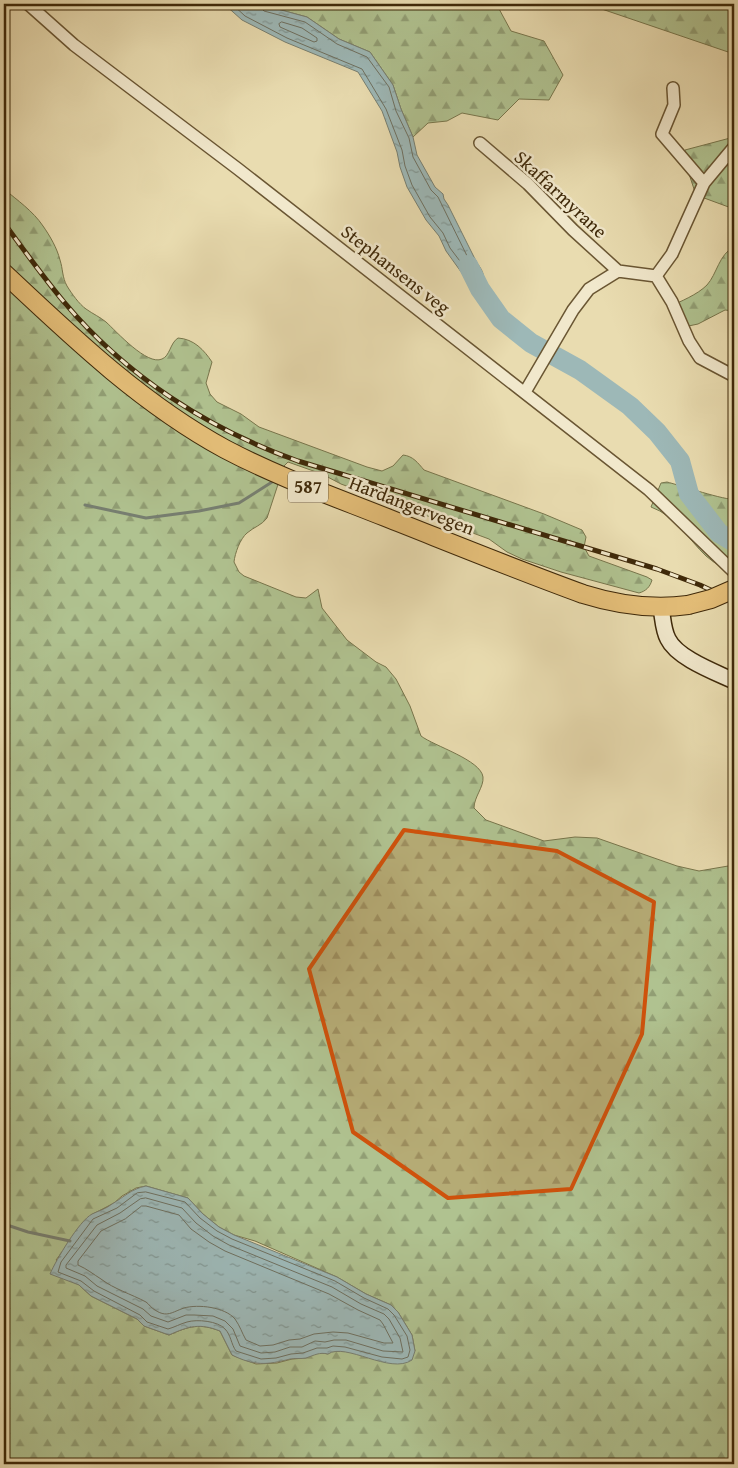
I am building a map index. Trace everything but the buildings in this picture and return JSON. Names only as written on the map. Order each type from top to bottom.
[{"type":"main road","name":"Hardangervegen","points":[[4,273],[74,340],[124,381],[174,418],[225,449],[302,484],[576,591],[629,605],[661,608],[688,605],[711,599],[734,589]]},
{"type":"main road","points":[[661,608],[664,628],[672,646],[701,665],[734,681]]},
{"type":"street","name":"Stephansens veg","points":[[28,4],[74,45],[238,169],[649,490],[734,572]]},
{"type":"street","points":[[673,88],[674,105],[662,134],[704,183]]},
{"type":"street","name":"Skaffarmyrane","points":[[480,143],[528,184],[573,230],[618,271]]},
{"type":"street","points":[[656,276],[672,254],[704,183],[734,147]]},
{"type":"street","points":[[525,392],[573,310],[589,289],[618,271],[656,276]]},
{"type":"street","points":[[656,276],[672,302],[688,341],[700,358],[734,376]]},
{"type":"highlighted area","points":[[404,830],[557,851],[654,902],[642,1034],[571,1189],[448,1198],[353,1132],[309,969]]},
{"type":"green space","points":[[259,4],[509,4],[498,7],[511,31],[544,41],[563,75],[549,100],[519,99],[498,120],[462,113],[447,121],[428,123],[413,137],[393,85],[370,52],[339,39],[307,17]]},
{"type":"green space","points":[[587,4],[734,4],[734,54]]},
{"type":"green space","points":[[734,137],[734,209],[696,195],[689,174],[685,150]]},
{"type":"green space","points":[[4,189],[30,211],[46,230],[57,251],[65,283],[73,295],[86,309],[106,322],[140,353],[156,360],[162,359],[178,338],[189,340],[206,353],[212,362],[206,383],[210,394],[217,402],[241,414],[259,427],[367,467],[382,471],[393,466],[403,455],[410,457],[424,470],[582,530],[586,537],[584,547],[589,556],[652,580],[644,591],[639,593],[561,572],[522,559],[507,552],[489,539],[341,484],[322,474],[288,462],[284,466],[267,518],[244,536],[238,546],[234,562],[239,572],[244,576],[296,597],[306,598],[318,589],[322,608],[347,640],[376,662],[386,667],[396,679],[410,706],[421,736],[466,759],[480,771],[483,781],[474,808],[486,820],[544,841],[575,837],[597,838],[677,866],[699,871],[734,865],[734,1464],[4,1464]],"holes":[[[146,1186],[188,1198],[219,1227],[234,1235],[255,1241],[337,1277],[366,1294],[391,1305],[398,1312],[412,1335],[415,1351],[332,1351],[328,1354],[318,1352],[305,1358],[277,1363],[256,1364],[232,1355],[220,1331],[200,1326],[183,1329],[169,1335],[144,1326],[137,1319],[91,1296],[56,1260],[91,1215],[114,1203],[136,1188]]]},
{"type":"green space","points":[[734,247],[734,311],[725,310],[698,324],[679,328],[669,307],[703,289],[725,254]]},
{"type":"green space","points":[[667,482],[734,499],[734,577],[706,556],[668,516],[651,507],[661,483]]},
{"type":"water","points":[[224,4],[259,4],[307,17],[339,39],[370,52],[393,85],[413,137],[417,155],[435,187],[443,194],[481,270],[484,281],[477,291],[469,285],[446,251],[439,236],[426,220],[407,187],[382,111],[358,72],[285,42],[242,20]]},
{"type":"water","points":[[146,1186],[188,1198],[219,1227],[234,1235],[337,1277],[366,1294],[391,1305],[398,1312],[412,1335],[415,1351],[412,1360],[403,1364],[392,1364],[336,1351],[306,1358],[254,1363],[232,1355],[220,1331],[200,1326],[183,1329],[169,1335],[144,1326],[137,1319],[91,1296],[79,1285],[50,1274],[68,1241],[87,1218],[132,1191]]},
{"type":"waterway","points":[[468,265],[480,289],[501,319],[531,343],[580,370],[630,406],[657,432],[680,461],[689,494],[719,533],[734,542]]},
{"type":"waterway","points":[[85,505],[146,518],[199,511],[239,503],[272,482]]},
{"type":"waterway","points":[[4,1224],[28,1232],[70,1241]]},
{"type":"railway","points":[[4,223],[64,302],[114,354],[170,397],[232,433],[298,461],[657,569],[700,585],[734,601]]}]
